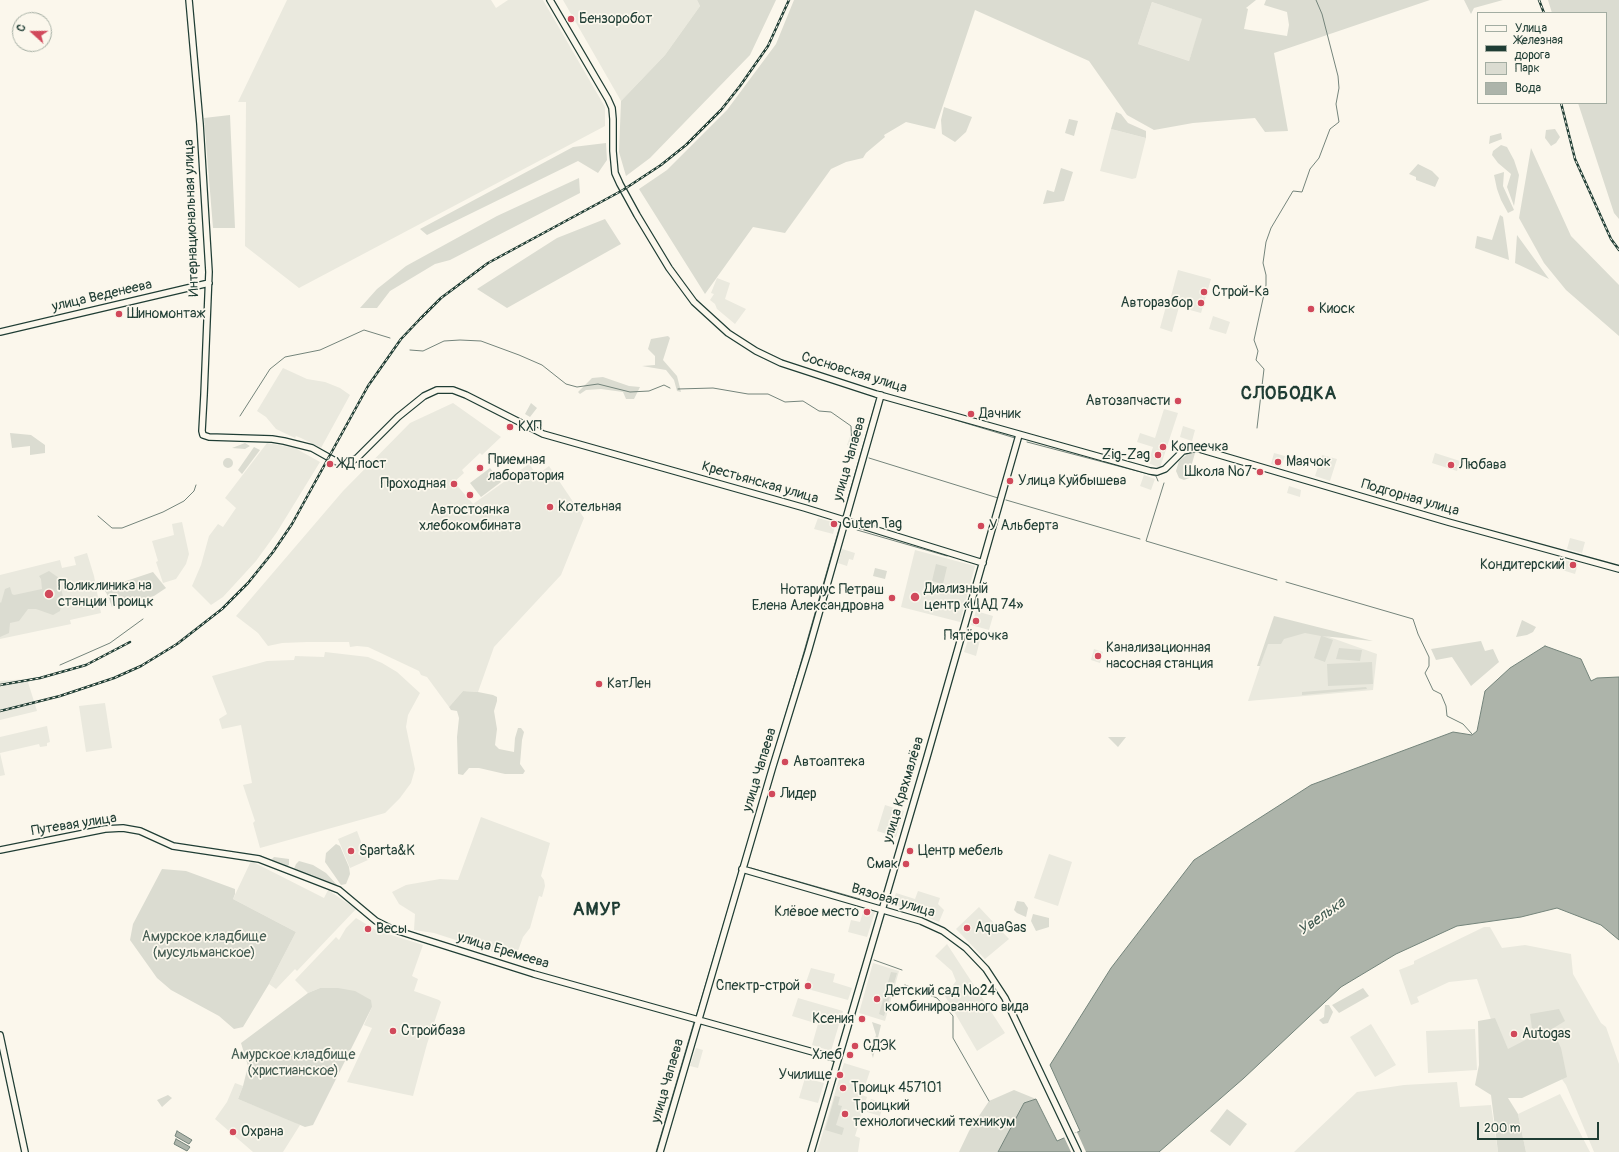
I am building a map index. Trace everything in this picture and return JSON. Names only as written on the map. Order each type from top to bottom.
[{"type":"street","name":"Интернациональная улица","points":[[189,0],[200,124],[209,283],[203,435]]},
{"type":"street","name":"Сосновская улица","points":[[550,0],[612,108],[614,119],[614,161],[617,178],[667,264],[686,292],[694,302],[728,333],[756,351],[781,363],[881,395],[1150,471],[1157,472],[1165,469],[1183,451],[1196,448]]},
{"type":"street","name":"улица Веденеева","points":[[0,332],[209,283]]},
{"type":"street","name":"Крестьянская улица","points":[[203,435],[209,437],[272,439],[284,441],[312,448],[337,462],[346,464],[357,458],[398,417],[417,401],[432,392],[448,389],[460,392],[543,434],[845,520],[983,563]]},
{"type":"street","name":"улица Чапаева","points":[[660,1152],[742,870],[808,652],[881,395]]},
{"type":"street","name":"улица Крахмалёва","points":[[811,1152],[883,909],[1019,435]]},
{"type":"street","name":"Подгорная улица","points":[[1196,448],[1448,522],[1619,569]]},
{"type":"street","name":"Путевая улица","points":[[0,850],[105,829],[123,828],[140,831],[173,846]]},
{"type":"street","name":"улица Еремеева","points":[[173,846],[259,859],[339,890],[372,918],[392,929],[534,974],[838,1058]]},
{"type":"street","name":"Вязовая улица","points":[[742,870],[921,921],[943,931],[966,948],[986,969],[1005,998],[1078,1152]]},
{"type":"street","points":[[0,1035],[26,1152]]},
{"type":"shaded area","points":[[287,0],[491,0],[496,8],[508,0],[543,0],[605,107],[605,126],[299,288],[245,246],[246,102],[238,102]]},
{"type":"shaded area","points":[[563,0],[697,0],[700,6],[665,55],[621,101]]},
{"type":"shaded area","points":[[1152,2],[1203,19],[1189,61],[1138,44]]},
{"type":"shaded area","points":[[1111,129],[1146,138],[1136,178],[1132,179],[1100,171]]},
{"type":"shaded area","points":[[1178,270],[1211,279],[1201,313],[1179,307],[1172,332],[1160,328],[1168,299],[1170,300]]},
{"type":"shaded area","points":[[717,278],[730,283],[725,299],[746,309],[735,324],[717,309],[715,304],[710,300],[714,294],[711,293]]},
{"type":"shaded area","points":[[1213,316],[1230,322],[1226,334],[1209,329]]},
{"type":"shaded area","points":[[283,368],[307,379],[325,382],[340,388],[350,395],[321,448],[301,438],[296,436],[295,438],[276,429],[266,417],[257,411]]},
{"type":"shaded area","points":[[453,403],[501,437],[482,455],[480,453],[462,470],[464,473],[454,482],[473,504],[529,464],[537,475],[549,466],[584,518],[561,575],[494,647],[478,692],[463,691],[449,707],[427,677],[421,675],[419,671],[368,647],[350,647],[349,642],[282,643],[268,646],[258,633],[236,616],[343,491],[410,423]]},
{"type":"shaded area","points":[[1164,409],[1178,413],[1160,468],[1148,463],[1153,447],[1137,442],[1140,433],[1155,438]]},
{"type":"shaded area","points":[[1183,426],[1195,430],[1192,441],[1180,437]]},
{"type":"shaded area","points":[[852,431],[863,434],[858,448],[847,445]]},
{"type":"shaded area","points":[[267,443],[295,448],[320,462],[277,532],[256,561],[223,597],[211,605],[192,586],[201,565],[209,536],[218,524],[223,527],[236,508],[225,498]]},
{"type":"shaded area","points":[[1274,453],[1285,456],[1281,467],[1271,464]]},
{"type":"shaded area","points":[[1435,453],[1460,461],[1457,471],[1432,463]]},
{"type":"shaded area","points":[[1322,455],[1337,459],[1330,481],[1315,476]]},
{"type":"shaded area","points":[[1144,475],[1155,479],[1151,490],[1140,486]]},
{"type":"shaded area","points":[[1289,486],[1301,490],[1300,497],[1287,493]]},
{"type":"shaded area","points":[[818,518],[836,523],[833,534],[814,529]]},
{"type":"shaded area","points":[[182,522],[189,554],[186,564],[176,579],[163,583],[156,562],[158,561],[152,541],[174,535],[172,524]]},
{"type":"shaded area","points":[[1570,538],[1585,542],[1582,553],[1567,549]]},
{"type":"shaded area","points":[[842,549],[855,553],[853,560],[849,559],[847,566],[838,563]]},
{"type":"shaded area","points":[[915,550],[975,566],[960,622],[901,607]]},
{"type":"shaded area","name":"Поликлиника на станции Троицк","points":[[87,553],[94,576],[101,613],[70,620],[71,624],[0,639],[0,575],[60,560],[62,568],[76,565],[74,557]]},
{"type":"shaded area","points":[[1565,560],[1578,564],[1575,574],[1562,570]]},
{"type":"shaded area","points":[[976,611],[993,616],[989,630],[971,625]]},
{"type":"shaded area","points":[[1276,618],[1377,654],[1373,690],[1248,701]]},
{"type":"shaded area","points":[[969,637],[980,640],[976,656],[964,652]]},
{"type":"shaded area","points":[[1094,649],[1103,652],[1100,663],[1091,660]]},
{"type":"shaded area","points":[[325,652],[368,657],[382,663],[397,672],[420,693],[408,715],[406,727],[415,769],[411,783],[400,798],[385,813],[260,848],[253,823],[255,821],[243,785],[252,783],[241,725],[222,729],[219,719],[227,714],[212,676],[267,661],[294,660],[295,656],[324,657]]},
{"type":"shaded area","points":[[27,679],[37,711],[0,720],[0,681]]},
{"type":"shaded area","points":[[105,703],[112,748],[86,752],[79,706]]},
{"type":"shaded area","points":[[47,726],[50,742],[47,743],[47,746],[40,747],[39,744],[0,753],[0,737]]},
{"type":"shaded area","points":[[0,753],[5,775],[0,776]]},
{"type":"shaded area","points":[[885,805],[904,811],[896,837],[877,831]]},
{"type":"shaded area","points":[[481,817],[550,843],[541,876],[544,880],[545,886],[542,897],[539,896],[530,928],[523,937],[515,959],[434,933],[414,930],[415,914],[399,904],[392,892],[406,885],[440,879],[458,880]]},
{"type":"shaded area","points":[[357,831],[368,860],[350,868],[338,839]]},
{"type":"shaded area","points":[[1049,854],[1072,862],[1058,906],[1034,898]]},
{"type":"shaded area","points":[[251,861],[324,898],[328,890],[356,909],[297,971],[295,969],[276,989],[269,984],[296,932],[233,899]]},
{"type":"shaded area","points":[[918,891],[940,898],[938,904],[944,910],[939,922],[892,904],[896,893],[915,899]]},
{"type":"shaded area","points":[[979,907],[1009,939],[985,959],[956,929]]},
{"type":"shaded area","points":[[864,909],[875,912],[867,937],[848,932],[851,920],[860,922]]},
{"type":"shaded area","points":[[356,918],[376,930],[423,945],[412,976],[418,979],[414,991],[441,1002],[427,1044],[413,1096],[347,1082],[372,1028],[364,1025],[372,1007],[320,988],[308,993],[295,980],[336,937],[339,940],[346,928]]},
{"type":"shaded area","points":[[1484,927],[1490,927],[1502,948],[1525,945],[1571,954],[1573,974],[1601,1023],[1606,1027],[1619,1064],[1619,1152],[1594,1152],[1566,1085],[1561,1078],[1524,1094],[1495,1031],[1477,979],[1449,982],[1417,997],[1419,1002],[1411,1005],[1399,970],[1414,964],[1414,961]]},
{"type":"shaded area","points":[[947,944],[1005,1033],[977,1051],[945,996],[956,981],[952,971],[935,956]]},
{"type":"shaded area","name":"Детский сад №24 комбинированного вида","points":[[873,963],[899,971],[885,1021],[859,1013]]},
{"type":"shaded area","points":[[811,968],[835,974],[833,982],[852,988],[848,1000],[804,988]]},
{"type":"shaded area","points":[[798,998],[843,1011],[831,1051],[812,1045],[818,1024],[792,1016]]},
{"type":"shaded area","points":[[1371,1024],[1396,1065],[1375,1077],[1350,1037]]},
{"type":"shaded area","points":[[1475,1029],[1477,1070],[1428,1073],[1426,1031]]},
{"type":"shaded area","points":[[696,1048],[703,1050],[698,1068],[690,1066]]},
{"type":"shaded area","name":"Троицкий технологический техникум","points":[[844,1063],[870,1071],[862,1095],[867,1097],[855,1136],[860,1138],[858,1152],[817,1152]]},
{"type":"shaded area","points":[[805,1078],[824,1083],[818,1103],[799,1098]]},
{"type":"shaded area","points":[[1457,1082],[1460,1107],[1491,1105],[1498,1152],[1294,1152],[1357,1092],[1404,1085]]},
{"type":"shaded area","points":[[235,1083],[243,1086],[238,1099],[300,1125],[283,1152],[253,1152],[215,1119],[227,1102]]},
{"type":"shaded area","points":[[1560,1094],[1590,1152],[1526,1152],[1518,1114]]},
{"type":"shaded area","points":[[871,1099],[884,1103],[880,1116],[867,1112]]},
{"type":"green space","points":[[697,0],[776,0],[750,55],[650,158],[626,176],[619,152],[621,101],[665,55],[700,6]]},
{"type":"green space","points":[[794,0],[1256,0],[1246,8],[1248,9],[1244,29],[1287,36],[1289,25],[1287,12],[1264,5],[1266,0],[1430,0],[1274,53],[1288,131],[1265,132],[1255,118],[1193,123],[1154,130],[1127,115],[1089,61],[975,10],[935,129],[906,122],[884,135],[885,137],[866,153],[863,158],[846,162],[831,169],[785,233],[753,227],[705,294],[639,189],[667,170],[727,110],[776,44]],"holes":[[[1152,2],[1202,19],[1189,61],[1138,44]]]},
{"type":"green space","points":[[1464,0],[1503,0],[1474,8],[1471,14]]},
{"type":"green space","points":[[1548,0],[1619,0],[1619,219],[1614,213],[1578,104],[1607,104],[1607,12],[1552,12]]},
{"type":"green space","points":[[944,107],[972,117],[966,132],[955,142],[942,134],[941,120]]},
{"type":"green space","points":[[1116,112],[1121,114],[1128,123],[1146,131],[1146,138],[1111,129]]},
{"type":"green space","points":[[230,115],[235,228],[213,228],[204,118]]},
{"type":"green space","points":[[1069,119],[1078,121],[1074,136],[1065,133]]},
{"type":"green space","points":[[1555,129],[1560,137],[1556,143],[1551,146],[1545,138],[1546,130]]},
{"type":"green space","points":[[1501,133],[1502,139],[1489,144],[1490,136]]},
{"type":"green space","points":[[606,143],[607,160],[598,173],[578,161],[427,235],[420,229],[573,147]]},
{"type":"green space","points":[[1501,145],[1507,147],[1514,160],[1519,175],[1514,206],[1507,187],[1511,174],[1498,163],[1492,155],[1493,151]]},
{"type":"green space","points":[[1531,148],[1571,236],[1619,285],[1619,336],[1566,290],[1544,263],[1519,218]]},
{"type":"green space","points":[[1418,164],[1432,171],[1439,178],[1435,187],[1416,180],[1416,177],[1409,174]]},
{"type":"green space","points":[[1061,168],[1073,172],[1064,201],[1043,204],[1047,190],[1054,192]]},
{"type":"green space","points":[[1504,172],[1503,186],[1514,210],[1508,213],[1501,200],[1494,175]]},
{"type":"green space","points":[[579,178],[580,193],[450,260],[435,264],[390,291],[377,308],[360,308],[377,289],[406,266],[497,216]]},
{"type":"green space","points":[[1500,215],[1503,217],[1509,260],[1475,248],[1477,236],[1492,240]]},
{"type":"green space","points":[[605,219],[621,244],[507,308],[477,289],[557,238]]},
{"type":"green space","points":[[1517,235],[1549,279],[1515,263]]},
{"type":"green space","points":[[668,336],[670,338],[663,360],[677,376],[681,392],[677,391],[674,380],[666,370],[642,366],[655,365],[655,356],[648,349],[651,339]]},
{"type":"green space","points":[[603,377],[629,386],[640,387],[634,399],[626,399],[623,392],[601,389],[586,390],[580,394],[578,392],[592,378]]},
{"type":"green space","points":[[531,403],[537,408],[530,417],[525,414]]},
{"type":"green space","points":[[10,433],[31,435],[45,445],[45,453],[30,455],[30,446],[12,448]]},
{"type":"green space","points":[[245,443],[250,446],[245,449],[232,448]]},
{"type":"green space","points":[[254,447],[260,450],[242,474],[238,470]]},
{"type":"green space","points":[[1189,453],[1195,453],[1191,467],[1192,477],[1184,480],[1179,478],[1176,471],[1179,461]]},
{"type":"green space","points":[[226,458],[230,458],[233,463],[230,468],[226,468],[223,465],[223,461]]},
{"type":"green space","points":[[490,468],[501,482],[481,497],[470,483]]},
{"type":"green space","points":[[936,564],[947,567],[943,584],[932,581]]},
{"type":"green space","points":[[875,568],[887,571],[885,579],[873,576]]},
{"type":"green space","points":[[49,571],[59,578],[63,597],[60,611],[53,615],[36,609],[28,609],[19,621],[10,623],[9,633],[0,637],[0,602],[1,603],[5,589],[10,587],[12,594],[14,595],[42,589],[41,579],[39,576]]},
{"type":"green space","points":[[153,572],[166,588],[154,596],[112,607],[102,586],[114,583],[117,590],[124,588],[123,582]]},
{"type":"green space","points":[[1274,616],[1373,641],[1322,636],[1333,640],[1325,662],[1314,658],[1321,636],[1305,633],[1284,639],[1281,644],[1268,644],[1260,666],[1257,666]]},
{"type":"green space","points":[[1522,620],[1536,627],[1533,632],[1527,635],[1516,637]]},
{"type":"green space","points":[[1481,641],[1485,651],[1493,649],[1499,662],[1471,686],[1452,657],[1436,660],[1431,649]]},
{"type":"green space","points":[[1339,648],[1362,650],[1360,661],[1336,659]]},
{"type":"green space","points":[[1372,662],[1373,684],[1328,686],[1327,664]]},
{"type":"green space","points":[[1366,687],[1367,689],[1302,695],[1302,692]]},
{"type":"green space","points":[[463,691],[478,692],[497,697],[494,711],[497,729],[495,745],[499,749],[514,752],[515,738],[518,728],[521,728],[524,732],[520,764],[525,771],[523,774],[505,774],[479,768],[469,768],[463,775],[458,774],[457,737],[459,718],[457,711],[451,710],[449,707]]},
{"type":"green space","points":[[1108,737],[1126,737],[1118,747]]},
{"type":"green space","points":[[336,844],[340,846],[349,867],[350,874],[346,884],[341,885],[325,862],[326,853]]},
{"type":"green space","points":[[274,857],[289,859],[289,865],[286,867],[270,861]]},
{"type":"green space","points":[[299,861],[313,865],[326,873],[338,886],[295,870],[296,864]]},
{"type":"green space","name":"Амурское кладбище (мусульманское)","points":[[162,869],[186,871],[235,889],[233,899],[296,932],[269,984],[243,1027],[234,1029],[219,1016],[171,990],[157,978],[130,940],[133,924]]},
{"type":"green space","points":[[1017,901],[1024,902],[1028,908],[1026,917],[1014,910]]},
{"type":"green space","points":[[1033,914],[1049,918],[1049,927],[1036,931],[1031,921]]},
{"type":"green space","points":[[891,972],[897,973],[884,1016],[879,1014]]},
{"type":"green space","name":"Амурское кладбище (христианское)","points":[[320,988],[338,988],[355,991],[371,1000],[372,1007],[313,1125],[305,1127],[238,1099],[248,1066],[241,1043],[308,993]]},
{"type":"green space","points":[[1363,988],[1369,996],[1339,1013],[1332,1005]]},
{"type":"green space","points":[[1325,1005],[1329,1005],[1333,1012],[1328,1023],[1323,1024],[1319,1020],[1324,1017]]},
{"type":"green space","points":[[1559,1009],[1565,1021],[1552,1029],[1561,1048],[1567,1077],[1522,1098],[1508,1098],[1518,1114],[1526,1152],[1498,1152],[1491,1095],[1475,1085],[1479,1065],[1478,1021],[1495,1018],[1508,1049],[1533,1036],[1530,1014]]},
{"type":"green space","points":[[872,1022],[881,1025],[873,1058],[871,1052],[876,1035]]},
{"type":"green space","points":[[1014,1090],[1036,1099],[1024,1103],[998,1152],[959,1152],[969,1131],[989,1101]]},
{"type":"green space","points":[[168,1095],[172,1098],[162,1107],[157,1100]]},
{"type":"green space","points":[[835,1096],[840,1097],[838,1105],[842,1106],[836,1125],[844,1128],[842,1135],[825,1130]]},
{"type":"green space","points":[[1227,1109],[1247,1124],[1230,1146],[1210,1131]]},
{"type":"water","name":"Увелька","points":[[1545,646],[1581,659],[1591,681],[1597,678],[1619,677],[1619,940],[1601,925],[1557,908],[1521,917],[1457,926],[1396,954],[1341,987],[1244,1078],[1159,1152],[998,1152],[1024,1103],[1036,1099],[1057,1141],[1080,1131],[1050,1065],[1111,968],[1194,860],[1311,785],[1453,732],[1472,735],[1477,731],[1485,691],[1510,668]]},
{"type":"water","points":[[177,1131],[192,1140],[189,1144],[175,1136]]},
{"type":"water","points":[[176,1139],[190,1147],[187,1151],[174,1144]]},
{"type":"pier","points":[[1077,1132],[1086,1152],[1071,1152],[1064,1137]]},
{"type":"waterway","points":[[1257,428],[1264,369],[1256,360],[1258,351],[1254,340],[1266,285],[1266,275],[1263,263],[1266,242],[1271,228],[1293,191],[1302,192],[1310,169],[1319,158],[1330,129],[1339,122],[1336,104],[1339,88],[1338,76],[1322,14],[1316,0]]},
{"type":"waterway","points":[[240,416],[270,369],[285,357],[320,350],[364,330],[390,338]]},
{"type":"waterway","points":[[410,350],[423,351],[444,341],[481,341],[542,365],[566,384],[577,387],[598,384],[630,392],[649,391],[664,385],[670,388]]},
{"type":"waterway","points":[[678,389],[713,388],[748,394],[768,394],[785,402],[803,401],[819,411],[831,412],[851,426],[852,447]]},
{"type":"waterway","points":[[848,498],[876,401]]},
{"type":"waterway","points":[[899,403],[1015,438]]},
{"type":"waterway","points":[[1027,442],[1156,476],[1158,481]]},
{"type":"waterway","points":[[869,458],[998,498]]},
{"type":"waterway","points":[[1164,483],[1146,541],[1277,580]]},
{"type":"waterway","points":[[98,516],[112,528],[122,528],[163,512],[184,501],[194,491],[196,485]]},
{"type":"waterway","points":[[1006,500],[1140,539]]},
{"type":"waterway","points":[[696,1017],[841,522]]},
{"type":"waterway","points":[[857,530],[947,556]]},
{"type":"waterway","points":[[1286,582],[1413,619],[1418,634],[1429,657],[1429,666],[1425,673],[1433,690],[1441,694],[1446,706],[1447,716],[1463,724],[1472,734]]},
{"type":"waterway","points":[[60,665],[110,643],[143,619]]},
{"type":"waterway","points":[[751,868],[860,899]]},
{"type":"waterway","points":[[864,963],[871,936]]},
{"type":"waterway","points":[[874,960],[902,970]]},
{"type":"waterway","points":[[856,989],[861,970]]},
{"type":"waterway","points":[[905,985],[937,998],[953,1016],[953,1038],[989,1101]]},
{"type":"waterway","points":[[656,1152],[694,1022]]},
{"type":"railway","points":[[0,711],[60,696],[114,678],[141,666],[177,644],[222,609],[248,583],[273,552],[292,524],[368,386],[401,339],[441,298],[488,263],[623,190],[661,165],[686,145],[721,110],[740,86],[768,46],[789,0]]},
{"type":"railway","points":[[1539,0],[1544,12]]},
{"type":"railway","points":[[1561,104],[1575,159],[1611,239],[1619,250]]},
{"type":"railway","points":[[0,685],[40,678],[86,665],[130,642]]},
{"type":"place","name":"Бензоробот","points":[[571,19]]},
{"type":"place","name":"Строй-Ка","points":[[1204,292]]},
{"type":"place","name":"Авторазбор","points":[[1201,303]]},
{"type":"place","name":"Киоск","points":[[1311,309]]},
{"type":"place","name":"Шиномонтаж","points":[[119,314]]},
{"type":"place","name":"Автозапчасти","points":[[1178,401]]},
{"type":"place","name":"Дачник","points":[[971,414]]},
{"type":"place","name":"КХП","points":[[510,427]]},
{"type":"place","name":"Копеечка","points":[[1163,447]]},
{"type":"place","name":"Zig-Zag","points":[[1158,455]]},
{"type":"place","name":"Маячок","points":[[1278,462]]},
{"type":"place","name":"ЖД пост","points":[[330,464]]},
{"type":"place","name":"Любава","points":[[1451,465]]},
{"type":"place","name":"Приемная лаборатория","points":[[480,468]]},
{"type":"place","name":"Школа №7","points":[[1260,472]]},
{"type":"place","name":"Улица Куйбышева","points":[[1010,481]]},
{"type":"place","name":"Проходная","points":[[454,484]]},
{"type":"place","name":"Автостоянка хлебокомбината","points":[[470,495]]},
{"type":"place","name":"Котельная","points":[[550,507]]},
{"type":"place","name":"Guten Tag","points":[[834,524]]},
{"type":"place","name":"У Альберта","points":[[981,526]]},
{"type":"place","name":"Кондитерский","points":[[1573,565]]},
{"type":"place","name":"Поликлиника на станции Троицк","points":[[49,594]]},
{"type":"place","name":"Диализный центр «ЦАД 74»","points":[[915,597]]},
{"type":"place","name":"Нотариус Петраш Елена Александровна","points":[[892,598]]},
{"type":"place","name":"Пятёрочка","points":[[976,621]]},
{"type":"place","name":"Канализационная насосная станция","points":[[1098,656]]},
{"type":"place","name":"КатЛен","points":[[599,684]]},
{"type":"place","name":"Автоаптека","points":[[785,762]]},
{"type":"place","name":"Лидер","points":[[772,794]]},
{"type":"place","name":"Sparta&K","points":[[351,851]]},
{"type":"place","name":"Центр мебель","points":[[910,851]]},
{"type":"place","name":"Смак","points":[[906,864]]},
{"type":"place","name":"Клёвое место","points":[[867,912]]},
{"type":"place","name":"AquaGas","points":[[967,928]]},
{"type":"place","name":"Весы","points":[[368,929]]},
{"type":"place","name":"Спектр-строй","points":[[808,986]]},
{"type":"place","name":"Детский сад №24 комбинированного вида","points":[[877,999]]},
{"type":"place","name":"Ксения","points":[[862,1019]]},
{"type":"place","name":"Стройбаза","points":[[393,1031]]},
{"type":"place","name":"Autogas","points":[[1514,1034]]},
{"type":"place","name":"СДЭК","points":[[855,1046]]},
{"type":"place","name":"Хлеб","points":[[850,1055]]},
{"type":"place","name":"Училище","points":[[840,1075]]},
{"type":"place","name":"Троицк 457101","points":[[843,1088]]},
{"type":"place","name":"Троицкий технологический техникум","points":[[845,1114]]},
{"type":"place","name":"Охрана","points":[[233,1132]]},
{"type":"district","name":"СЛОБОДКА","points":[[1289,394]]},
{"type":"district","name":"АМУР","points":[[597,910]]}]
